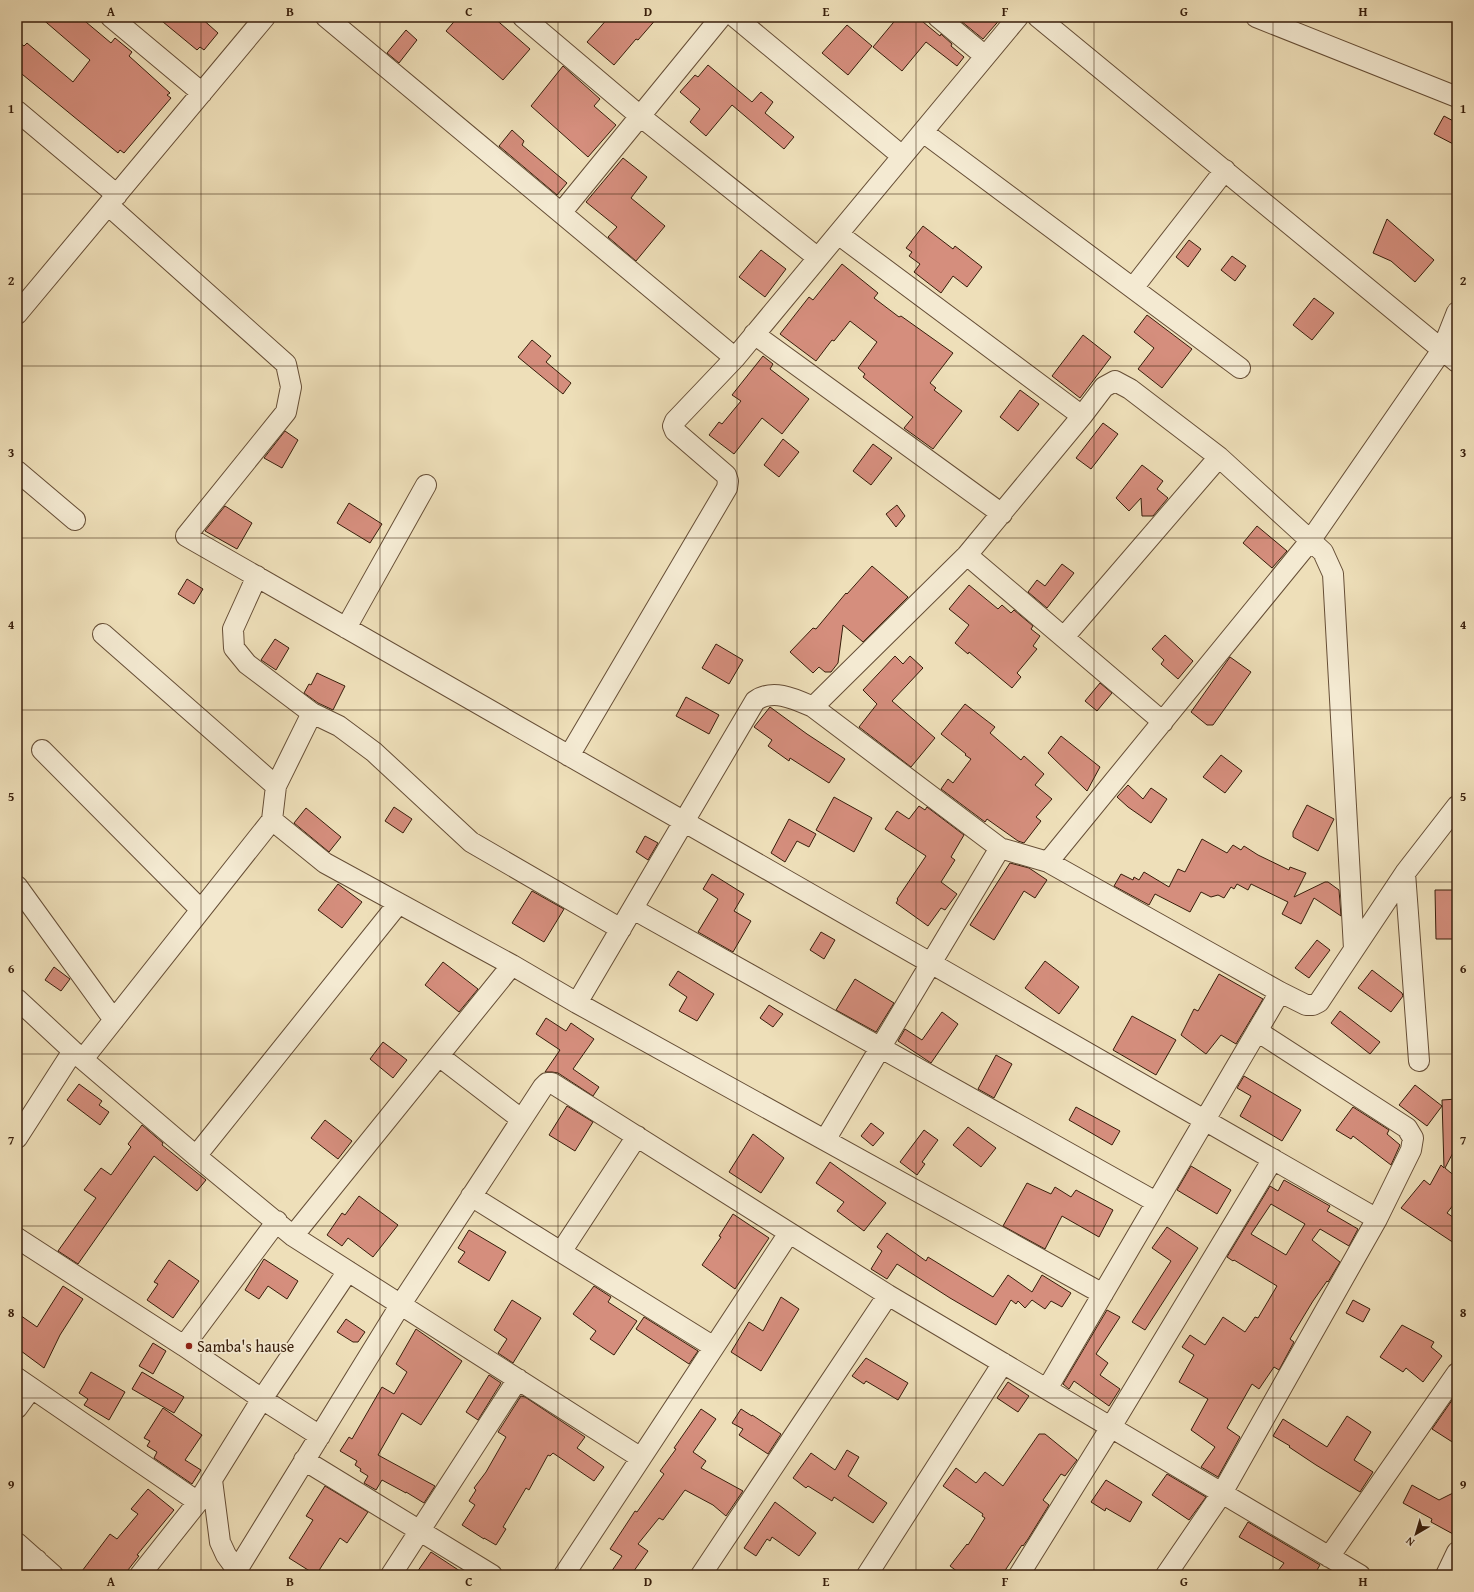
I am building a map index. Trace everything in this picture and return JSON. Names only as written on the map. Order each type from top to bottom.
[{"type":"street","points":[[111,17],[202,93]]},
{"type":"street","points":[[17,314],[265,17]]},
{"type":"street","points":[[326,17],[734,358]]},
{"type":"street","points":[[523,17],[640,116],[818,258]]},
{"type":"street","points":[[561,213],[721,17]]},
{"type":"street","points":[[735,17],[902,156]]},
{"type":"street","points":[[938,17],[985,56]]},
{"type":"street","points":[[569,756],[727,488],[728,482],[726,475],[675,431],[673,426],[675,422],[734,358],[1018,17]]},
{"type":"street","points":[[1038,17],[1450,356]]},
{"type":"street","points":[[1256,17],[1457,97]]},
{"type":"street","points":[[17,111],[286,364],[291,387],[286,412],[186,536],[1377,1219]]},
{"type":"street","points":[[923,132],[1240,368]]},
{"type":"street","points":[[1133,288],[1225,170]]},
{"type":"street","points":[[838,234],[1082,416]]},
{"type":"street","points":[[1048,862],[1310,541],[1450,356],[1457,312]]},
{"type":"street","points":[[754,334],[1002,514]]},
{"type":"street","points":[[813,707],[967,556],[1104,387],[1115,382],[1130,389],[1219,457],[1323,552],[1333,574],[1354,950]]},
{"type":"street","points":[[1064,637],[1219,457]]},
{"type":"street","points":[[17,471],[75,520]]},
{"type":"street","points":[[346,628],[426,485]]},
{"type":"street","points":[[967,556],[1163,722]]},
{"type":"street","points":[[257,576],[233,629],[234,648],[247,664],[312,713],[339,726],[374,752],[471,842],[621,929]]},
{"type":"street","points":[[103,634],[276,786]]},
{"type":"street","points":[[577,1003],[755,701],[761,696],[769,694],[783,695],[813,707],[1000,848],[1048,862],[1280,992],[1306,1005],[1313,1005],[1319,1002],[1405,873],[1457,806]]},
{"type":"street","points":[[17,1138],[78,1055],[114,1020],[272,820],[276,786],[312,713]]},
{"type":"street","points":[[42,750],[201,910]]},
{"type":"street","points":[[272,820],[325,863],[512,965],[577,1003],[1102,1294]]},
{"type":"street","points":[[825,1140],[1000,848]]},
{"type":"street","points":[[1405,873],[1419,1061]]},
{"type":"street","points":[[17,886],[114,1020]]},
{"type":"street","points":[[196,1156],[398,904]]},
{"type":"street","points":[[633,909],[1156,1202]]},
{"type":"street","points":[[293,1236],[512,965]]},
{"type":"street","points":[[1047,1389],[1280,992]]},
{"type":"street","points":[[17,999],[78,1055],[196,1156],[277,1221],[293,1236],[641,1458]]},
{"type":"street","points":[[1166,1575],[1222,1493],[1377,1219],[1411,1150],[1413,1138],[1408,1128],[1257,1031]]},
{"type":"street","points":[[439,1056],[521,1120]]},
{"type":"street","points":[[212,1480],[220,1542],[236,1573],[401,1304],[543,1087],[552,1083],[888,1295],[1222,1493],[1333,1565],[1360,1575]]},
{"type":"street","points":[[561,1252],[637,1136]]},
{"type":"street","points":[[1019,1575],[1111,1427],[1273,1159]]},
{"type":"street","points":[[471,1196],[714,1347]]},
{"type":"street","points":[[184,1346],[277,1221]]},
{"type":"street","points":[[564,1575],[789,1233]]},
{"type":"street","points":[[17,1238],[320,1436]]},
{"type":"street","points":[[140,1575],[198,1502],[262,1399],[348,1271]]},
{"type":"street","points":[[701,1575],[888,1295]]},
{"type":"street","points":[[867,1575],[1003,1363]]},
{"type":"street","points":[[1333,1565],[1457,1373]]},
{"type":"street","points":[[392,1575],[518,1379]]},
{"type":"street","points":[[17,1408],[24,1383],[198,1502]]},
{"type":"street","points":[[304,1460],[492,1575]]},
{"type":"street","points":[[17,1543],[53,1575]]},
{"type":"street","points":[[1446,1575],[1457,1552]]},
{"type":"street","points":[[17,1575],[36,1560]]},
{"type":"building","points":[[40,17],[80,17],[111,43],[115,38],[132,52],[129,56],[170,93],[167,95],[171,98],[124,153],[120,150],[118,153],[17,70],[17,41],[24,46],[27,43],[73,82],[90,60]]},
{"type":"building","points":[[157,17],[200,17],[218,33],[204,50],[200,47],[197,50]]},
{"type":"building","points":[[458,17],[493,17],[530,49],[503,80],[446,31]]},
{"type":"building","points":[[609,17],[658,17],[638,40],[636,39],[614,65],[587,42]]},
{"type":"building","points":[[898,17],[917,17],[940,36],[941,34],[952,44],[951,46],[964,57],[957,66],[926,42],[902,71],[873,47]]},
{"type":"building","points":[[956,17],[1002,17],[983,39]]},
{"type":"building","points":[[847,25],[872,46],[848,75],[822,53]]},
{"type":"building","points":[[406,30],[417,40],[399,63],[387,53]]},
{"type":"building","points":[[708,65],[752,102],[761,92],[773,102],[765,113],[794,137],[784,149],[732,105],[706,136],[690,122],[700,109],[680,92],[695,75],[698,77]]},
{"type":"building","points":[[563,66],[600,99],[594,106],[616,125],[588,157],[531,106]]},
{"type":"building","points":[[1444,116],[1457,123],[1457,146],[1434,134]]},
{"type":"building","points":[[512,130],[524,141],[522,145],[567,183],[557,195],[499,146]]},
{"type":"building","points":[[623,158],[647,177],[631,198],[665,226],[636,261],[608,237],[617,227],[586,202]]},
{"type":"building","points":[[1387,219],[1434,260],[1415,282],[1391,261],[1373,253]]},
{"type":"building","points":[[923,226],[953,249],[955,246],[982,267],[967,287],[953,276],[941,293],[914,272],[920,264],[909,256],[912,252],[906,248]]},
{"type":"building","points":[[1189,240],[1201,249],[1188,267],[1176,257]]},
{"type":"building","points":[[761,250],[786,269],[765,297],[739,277]]},
{"type":"building","points":[[1232,256],[1246,266],[1235,281],[1221,270]]},
{"type":"building","points":[[842,264],[878,293],[874,298],[899,317],[901,316],[953,353],[930,383],[936,388],[934,390],[962,411],[933,449],[904,428],[913,417],[863,377],[865,374],[858,368],[877,342],[850,321],[834,341],[832,340],[816,361],[780,334],[809,297],[813,300]]},
{"type":"building","points":[[1314,298],[1334,313],[1312,340],[1293,325]]},
{"type":"building","points":[[1147,315],[1192,349],[1162,388],[1138,369],[1154,348],[1134,332]]},
{"type":"building","points":[[1083,335],[1111,357],[1080,398],[1052,376]]},
{"type":"building","points":[[532,340],[551,356],[546,362],[571,383],[563,394],[518,357]]},
{"type":"building","points":[[763,356],[773,364],[770,369],[809,399],[782,434],[762,418],[734,454],[709,435],[719,422],[722,424],[741,401],[732,395]]},
{"type":"building","points":[[1020,390],[1039,404],[1018,431],[1000,417]]},
{"type":"building","points":[[1103,423],[1118,434],[1091,469],[1076,458]]},
{"type":"building","points":[[285,431],[298,440],[282,468],[264,458]]},
{"type":"building","points":[[783,439],[799,452],[779,477],[764,465]]},
{"type":"building","points":[[873,444],[892,458],[871,485],[853,471]]},
{"type":"building","points":[[1142,465],[1163,481],[1157,489],[1168,498],[1153,516],[1142,516],[1141,498],[1129,511],[1116,498]]},
{"type":"building","points":[[349,503],[382,524],[370,543],[337,523]]},
{"type":"building","points":[[897,505],[905,516],[896,527],[886,514]]},
{"type":"building","points":[[225,506],[252,523],[237,549],[205,531]]},
{"type":"building","points":[[1257,526],[1287,551],[1272,568],[1243,543]]},
{"type":"building","points":[[1062,564],[1074,573],[1047,608],[1028,592],[1037,580],[1045,586]]},
{"type":"building","points":[[872,566],[908,597],[863,642],[843,625],[838,663],[831,672],[825,672],[819,667],[813,673],[790,652],[813,628],[816,629],[846,593],[847,594]]},
{"type":"building","points":[[187,579],[203,589],[194,604],[178,594]]},
{"type":"building","points":[[969,585],[998,609],[1002,605],[1011,613],[1014,610],[1033,626],[1031,629],[1040,636],[1033,646],[1037,649],[1017,673],[1021,677],[1012,688],[969,652],[968,654],[955,643],[969,625],[949,609]]},
{"type":"building","points":[[1165,635],[1193,661],[1178,679],[1161,664],[1164,660],[1152,649]]},
{"type":"building","points":[[275,639],[289,648],[276,670],[261,660]]},
{"type":"building","points":[[716,644],[743,660],[729,684],[702,668]]},
{"type":"building","points":[[895,656],[903,664],[910,656],[923,668],[892,701],[935,738],[911,767],[859,727],[877,704],[863,690]]},
{"type":"building","points":[[1230,657],[1251,672],[1213,725],[1207,725],[1191,712]]},
{"type":"building","points":[[317,673],[345,686],[333,710],[318,703],[304,693],[309,684],[311,685]]},
{"type":"building","points":[[1100,683],[1112,693],[1097,711],[1085,701]]},
{"type":"building","points":[[686,697],[719,715],[709,734],[676,716]]},
{"type":"building","points":[[965,704],[995,727],[990,733],[1021,760],[1024,756],[1044,774],[1035,785],[1052,799],[1036,817],[1041,821],[1024,843],[1018,841],[987,819],[985,822],[941,789],[948,779],[953,783],[971,759],[941,734]]},
{"type":"building","points":[[770,707],[845,759],[829,783],[790,758],[789,761],[768,746],[772,740],[754,727]]},
{"type":"building","points":[[1061,736],[1100,767],[1087,791],[1048,753]]},
{"type":"building","points":[[1221,755],[1242,771],[1225,793],[1203,777]]},
{"type":"building","points":[[1128,785],[1143,799],[1151,788],[1167,799],[1151,823],[1128,807],[1117,797]]},
{"type":"building","points":[[834,797],[872,818],[854,852],[816,830]]},
{"type":"building","points":[[1307,805],[1334,819],[1318,851],[1293,837],[1293,832]]},
{"type":"building","points":[[919,806],[925,810],[927,807],[964,835],[951,857],[955,860],[941,882],[957,894],[945,910],[941,908],[928,926],[896,903],[898,900],[897,899],[926,856],[885,829],[897,811],[909,819]]},
{"type":"building","points":[[394,807],[412,819],[403,833],[385,821]]},
{"type":"building","points":[[306,808],[341,837],[329,852],[294,823]]},
{"type":"building","points":[[789,819],[816,834],[809,847],[797,841],[785,862],[771,853]]},
{"type":"building","points":[[645,836],[658,843],[648,860],[636,852]]},
{"type":"building","points":[[1202,839],[1227,853],[1233,845],[1241,850],[1244,846],[1258,855],[1289,870],[1290,867],[1306,873],[1294,897],[1325,882],[1328,882],[1339,890],[1341,916],[1314,898],[1301,924],[1282,914],[1288,902],[1251,884],[1248,890],[1237,884],[1234,889],[1231,887],[1224,898],[1218,895],[1211,897],[1201,892],[1190,912],[1155,894],[1149,905],[1114,886],[1121,874],[1133,880],[1134,877],[1139,880],[1144,872],[1169,887],[1178,869],[1185,872]]},
{"type":"building","points":[[1010,863],[1029,868],[1047,880],[1035,898],[1024,891],[994,940],[970,925]]},
{"type":"building","points":[[712,874],[744,894],[734,911],[751,921],[733,952],[698,932],[718,899],[703,889]]},
{"type":"building","points":[[338,884],[362,902],[342,928],[318,910]]},
{"type":"building","points":[[1435,890],[1457,890],[1457,939],[1436,939]]},
{"type":"building","points":[[532,891],[564,909],[544,942],[512,923]]},
{"type":"building","points":[[821,932],[835,940],[824,959],[810,950]]},
{"type":"building","points":[[1317,940],[1330,950],[1309,978],[1295,968]]},
{"type":"building","points":[[1045,961],[1079,987],[1059,1014],[1025,988]]},
{"type":"building","points":[[443,962],[478,989],[459,1012],[425,985]]},
{"type":"building","points":[[54,967],[70,979],[61,991],[45,980]]},
{"type":"building","points":[[1372,970],[1402,993],[1403,996],[1391,1012],[1358,988]]},
{"type":"building","points":[[678,971],[714,994],[697,1021],[679,1011],[687,997],[669,985]]},
{"type":"building","points":[[1219,974],[1263,999],[1236,1044],[1221,1035],[1206,1054],[1181,1035],[1194,1009],[1198,1011]]},
{"type":"building","points":[[855,979],[894,1003],[876,1032],[836,1010]]},
{"type":"building","points":[[769,1005],[783,1014],[773,1027],[760,1018]]},
{"type":"building","points":[[1340,1011],[1380,1042],[1370,1054],[1331,1023]]},
{"type":"building","points":[[942,1012],[958,1024],[931,1063],[898,1041],[905,1029],[922,1040]]},
{"type":"building","points":[[1132,1016],[1176,1040],[1156,1075],[1113,1050]]},
{"type":"building","points":[[546,1018],[566,1031],[571,1023],[594,1039],[573,1069],[599,1087],[593,1096],[558,1073],[545,1072],[560,1050],[536,1034]]},
{"type":"building","points":[[383,1042],[407,1060],[393,1078],[370,1059]]},
{"type":"building","points":[[996,1055],[1012,1064],[994,1098],[978,1089]]},
{"type":"building","points":[[1244,1076],[1301,1110],[1282,1141],[1240,1116],[1251,1096],[1237,1088]]},
{"type":"building","points":[[79,1084],[102,1101],[99,1105],[109,1112],[100,1125],[67,1100]]},
{"type":"building","points":[[1415,1085],[1442,1106],[1427,1126],[1399,1105]]},
{"type":"building","points":[[1457,1099],[1457,1145],[1445,1168],[1457,1178],[1457,1200],[1447,1213],[1457,1220],[1457,1245],[1401,1208],[1424,1180],[1430,1185],[1441,1165],[1444,1168],[1442,1100]]},
{"type":"building","points":[[567,1106],[593,1122],[575,1151],[549,1135]]},
{"type":"building","points":[[1076,1107],[1120,1131],[1112,1145],[1069,1120]]},
{"type":"building","points":[[1353,1107],[1389,1130],[1387,1134],[1400,1145],[1391,1165],[1353,1136],[1351,1139],[1336,1130]]},
{"type":"building","points":[[325,1120],[352,1141],[338,1159],[311,1138]]},
{"type":"building","points":[[871,1123],[884,1133],[873,1146],[861,1136]]},
{"type":"building","points":[[142,1125],[163,1143],[162,1145],[206,1180],[197,1191],[154,1156],[78,1264],[58,1251],[96,1198],[84,1190],[101,1168],[111,1175],[131,1147],[128,1144]]},
{"type":"building","points":[[968,1127],[996,1148],[981,1167],[953,1145]]},
{"type":"building","points":[[924,1130],[938,1140],[922,1162],[925,1164],[917,1175],[900,1162]]},
{"type":"building","points":[[753,1134],[784,1158],[761,1193],[729,1172]]},
{"type":"building","points":[[830,1162],[886,1203],[864,1231],[837,1211],[844,1202],[816,1183]]},
{"type":"building","points":[[1191,1166],[1231,1190],[1217,1214],[1177,1190]]},
{"type":"building","points":[[1284,1180],[1330,1206],[1327,1211],[1358,1229],[1349,1246],[1320,1229],[1312,1240],[1340,1262],[1328,1282],[1327,1281],[1313,1301],[1290,1339],[1294,1342],[1279,1370],[1274,1367],[1259,1389],[1252,1384],[1227,1428],[1240,1437],[1218,1477],[1201,1467],[1215,1447],[1191,1430],[1208,1399],[1179,1382],[1194,1355],[1182,1347],[1190,1335],[1205,1345],[1223,1317],[1245,1332],[1255,1317],[1258,1318],[1277,1286],[1227,1257],[1270,1186],[1278,1191]],"holes":[[[1271,1204],[1305,1224],[1286,1255],[1251,1234]]]},
{"type":"building","points":[[1027,1183],[1051,1194],[1055,1187],[1071,1197],[1076,1190],[1113,1210],[1099,1237],[1062,1216],[1045,1249],[1003,1226]]},
{"type":"building","points":[[359,1196],[398,1225],[373,1257],[348,1238],[342,1246],[327,1235],[342,1213],[345,1215]]},
{"type":"building","points":[[733,1214],[769,1238],[735,1289],[702,1265],[721,1237],[719,1236]]},
{"type":"building","points":[[1167,1227],[1198,1248],[1145,1330],[1132,1322],[1171,1261],[1152,1248]]},
{"type":"building","points":[[469,1230],[506,1252],[489,1281],[458,1262],[465,1252],[458,1248]]},
{"type":"building","points":[[887,1233],[926,1261],[928,1257],[993,1297],[1008,1275],[1032,1292],[1042,1275],[1071,1293],[1062,1307],[1051,1301],[1045,1309],[1032,1300],[1025,1308],[1018,1301],[1016,1304],[1011,1300],[996,1325],[897,1264],[887,1279],[871,1269],[882,1251],[877,1247]]},
{"type":"building","points":[[264,1259],[298,1281],[287,1299],[268,1286],[259,1299],[245,1290]]},
{"type":"building","points":[[169,1260],[199,1281],[173,1318],[147,1300],[158,1284],[154,1282]]},
{"type":"building","points":[[63,1286],[83,1299],[60,1335],[44,1368],[17,1348],[17,1313],[37,1327]]},
{"type":"building","points":[[594,1286],[611,1297],[608,1302],[637,1321],[614,1355],[590,1339],[596,1331],[573,1314]]},
{"type":"building","points":[[781,1297],[799,1309],[761,1371],[731,1352],[749,1322],[763,1331]]},
{"type":"building","points":[[512,1300],[541,1318],[513,1363],[498,1353],[507,1339],[494,1330]]},
{"type":"building","points":[[1353,1300],[1370,1309],[1363,1322],[1346,1313]]},
{"type":"building","points":[[1107,1310],[1120,1317],[1096,1354],[1108,1363],[1100,1375],[1120,1389],[1109,1406],[1074,1381],[1069,1389],[1063,1384]]},
{"type":"building","points":[[644,1317],[698,1351],[689,1364],[636,1329]]},
{"type":"building","points":[[346,1319],[365,1332],[358,1342],[353,1342],[337,1332]]},
{"type":"building","points":[[1402,1325],[1434,1342],[1431,1347],[1442,1356],[1423,1382],[1406,1368],[1403,1372],[1380,1357]]},
{"type":"building","points":[[416,1329],[462,1361],[421,1425],[402,1413],[378,1455],[435,1486],[424,1503],[382,1480],[376,1490],[364,1483],[368,1476],[360,1471],[361,1469],[355,1465],[357,1461],[340,1451],[349,1437],[352,1439],[382,1387],[394,1394],[407,1372],[396,1364]]},
{"type":"building","points":[[153,1343],[166,1351],[153,1374],[139,1366]]},
{"type":"building","points":[[866,1358],[908,1383],[898,1400],[866,1381],[864,1384],[852,1376]]},
{"type":"building","points":[[91,1372],[125,1392],[109,1420],[84,1405],[88,1399],[79,1393]]},
{"type":"building","points":[[142,1372],[184,1397],[174,1413],[132,1389]]},
{"type":"building","points":[[489,1375],[501,1383],[478,1420],[466,1412]]},
{"type":"building","points":[[1008,1382],[1029,1396],[1018,1412],[997,1398]]},
{"type":"building","points":[[1457,1393],[1457,1445],[1432,1429]]},
{"type":"building","points":[[521,1396],[525,1397],[585,1437],[577,1448],[604,1467],[594,1481],[553,1453],[550,1456],[548,1455],[529,1490],[526,1488],[503,1527],[506,1529],[496,1545],[462,1525],[475,1505],[469,1501],[476,1490],[474,1488],[486,1472],[506,1437],[498,1432]]},
{"type":"building","points":[[163,1408],[202,1435],[185,1460],[201,1470],[192,1484],[154,1458],[157,1452],[147,1446],[150,1441],[144,1438]]},
{"type":"building","points":[[701,1409],[716,1419],[693,1452],[706,1461],[701,1468],[743,1491],[726,1516],[713,1505],[685,1490],[663,1520],[659,1518],[638,1544],[648,1551],[631,1575],[609,1575],[622,1556],[610,1549],[635,1511],[637,1512],[664,1474],[660,1471],[676,1449],[674,1448]]},
{"type":"building","points":[[741,1409],[781,1434],[768,1454],[739,1435],[743,1429],[732,1423]]},
{"type":"building","points":[[1347,1416],[1371,1432],[1354,1460],[1373,1472],[1360,1492],[1273,1436],[1283,1419],[1327,1447]]},
{"type":"building","points":[[1039,1434],[1045,1434],[1077,1460],[1065,1476],[1061,1474],[1043,1500],[1049,1505],[1028,1539],[1023,1546],[1022,1545],[1002,1575],[962,1575],[950,1566],[967,1544],[968,1545],[985,1518],[982,1516],[983,1514],[943,1486],[956,1468],[976,1483],[985,1472],[1003,1486]]},
{"type":"building","points":[[847,1450],[859,1457],[848,1476],[887,1503],[873,1523],[834,1497],[832,1501],[808,1486],[806,1488],[793,1478],[811,1453],[835,1470]]},
{"type":"building","points":[[1167,1474],[1206,1497],[1189,1520],[1152,1495]]},
{"type":"building","points":[[1106,1480],[1142,1502],[1130,1522],[1106,1508],[1105,1511],[1091,1502]]},
{"type":"building","points":[[1412,1485],[1439,1500],[1457,1491],[1457,1527],[1453,1534],[1431,1522],[1432,1519],[1403,1503]]},
{"type":"building","points":[[325,1486],[368,1512],[347,1543],[340,1538],[316,1575],[289,1558],[313,1520],[306,1516]]},
{"type":"building","points":[[148,1489],[174,1510],[137,1555],[139,1556],[124,1575],[79,1575],[110,1534],[117,1539],[138,1514],[131,1509]]},
{"type":"building","points":[[775,1502],[816,1533],[799,1556],[772,1537],[770,1541],[767,1539],[756,1556],[744,1548]]},
{"type":"building","points":[[1248,1522],[1320,1565],[1314,1575],[1275,1575],[1284,1563],[1239,1537]]},
{"type":"building","points":[[431,1552],[466,1575],[415,1575]]},
{"type":"place","name":"Samba's hause","points":[[189,1346]]}]
